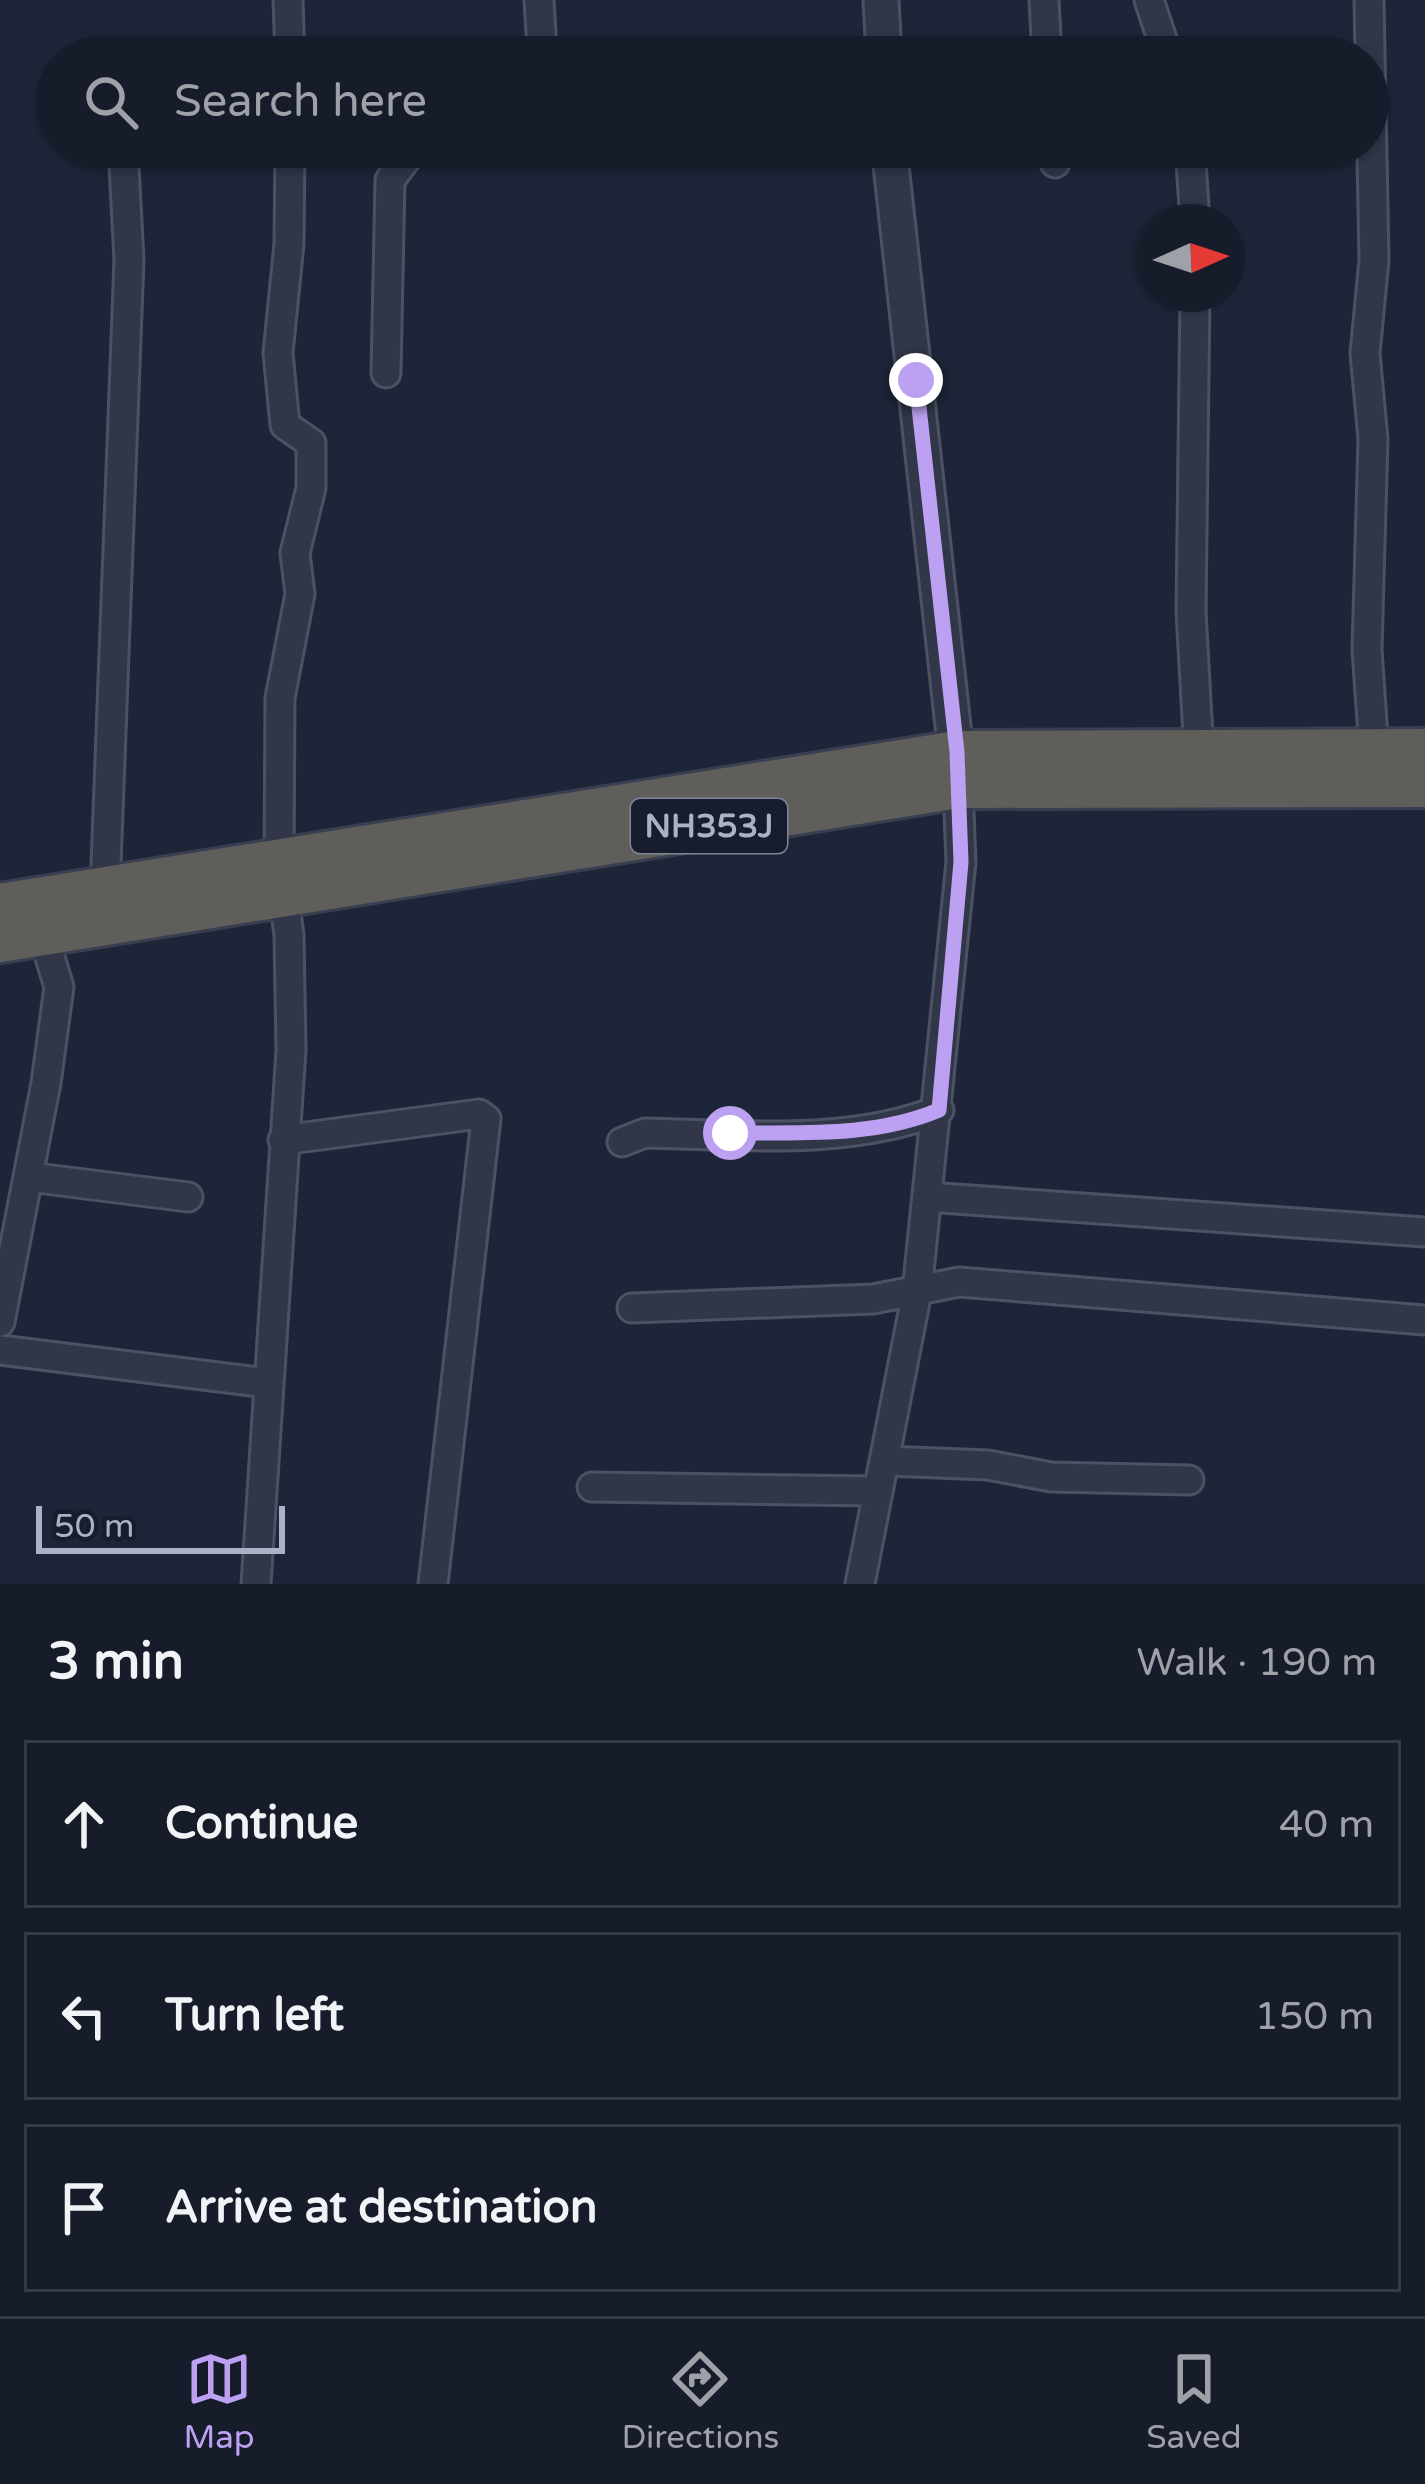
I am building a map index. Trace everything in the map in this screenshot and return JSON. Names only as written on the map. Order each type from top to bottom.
[{"type":"highway","points":[[26,912],[282,877],[958,770],[1199,754],[1425,750]]},
{"type":"highway","points":[[958,770],[1425,786]]},
{"type":"highway","points":[[0,941],[26,912],[105,891],[282,877]]},
{"type":"street","points":[[288,0],[289,36]]},
{"type":"street","points":[[539,0],[541,36]]},
{"type":"street","points":[[881,0],[883,36]]},
{"type":"street","points":[[1044,0],[1046,36]]},
{"type":"street","points":[[1149,0],[1161,36]]},
{"type":"street","points":[[1370,0],[1371,36]]},
{"type":"street","points":[[105,891],[129,260],[124,168]]},
{"type":"street","points":[[256,1584],[292,987],[282,877],[280,698],[300,594],[295,553],[311,488],[311,443],[285,425],[278,353],[289,244],[290,168]]},
{"type":"street","points":[[386,373],[390,180],[399,168]]},
{"type":"street","points":[[860,1584],[874,1491],[886,1461],[917,1292],[961,862],[958,770],[892,168]]},
{"type":"street","points":[[1191,168],[1194,204]]},
{"type":"street","points":[[1373,168],[1374,260],[1366,353],[1373,439],[1367,650],[1374,750]]},
{"type":"street","points":[[1196,312],[1191,612],[1199,754]]},
{"type":"street","points":[[0,1322],[59,986],[26,912]]},
{"type":"street","points":[[622,1142],[645,1133],[862,1131],[905,1124],[939,1110]]},
{"type":"street","points":[[284,1140],[428,1118],[479,1114],[486,1119],[433,1584]]},
{"type":"street","points":[[29,1177],[188,1197]]},
{"type":"street","points":[[927,1197],[1272,1226],[1425,1232]]},
{"type":"street","points":[[632,1309],[873,1300],[959,1282],[1425,1320]]},
{"type":"street","points":[[0,1350],[267,1383]]},
{"type":"street","points":[[886,1461],[988,1465],[1051,1477],[1189,1480]]},
{"type":"street","points":[[592,1487],[874,1491]]},
{"type":"route","points":[[730,1133],[862,1131],[905,1124],[939,1110],[961,862],[957,752],[916,380]]}]
